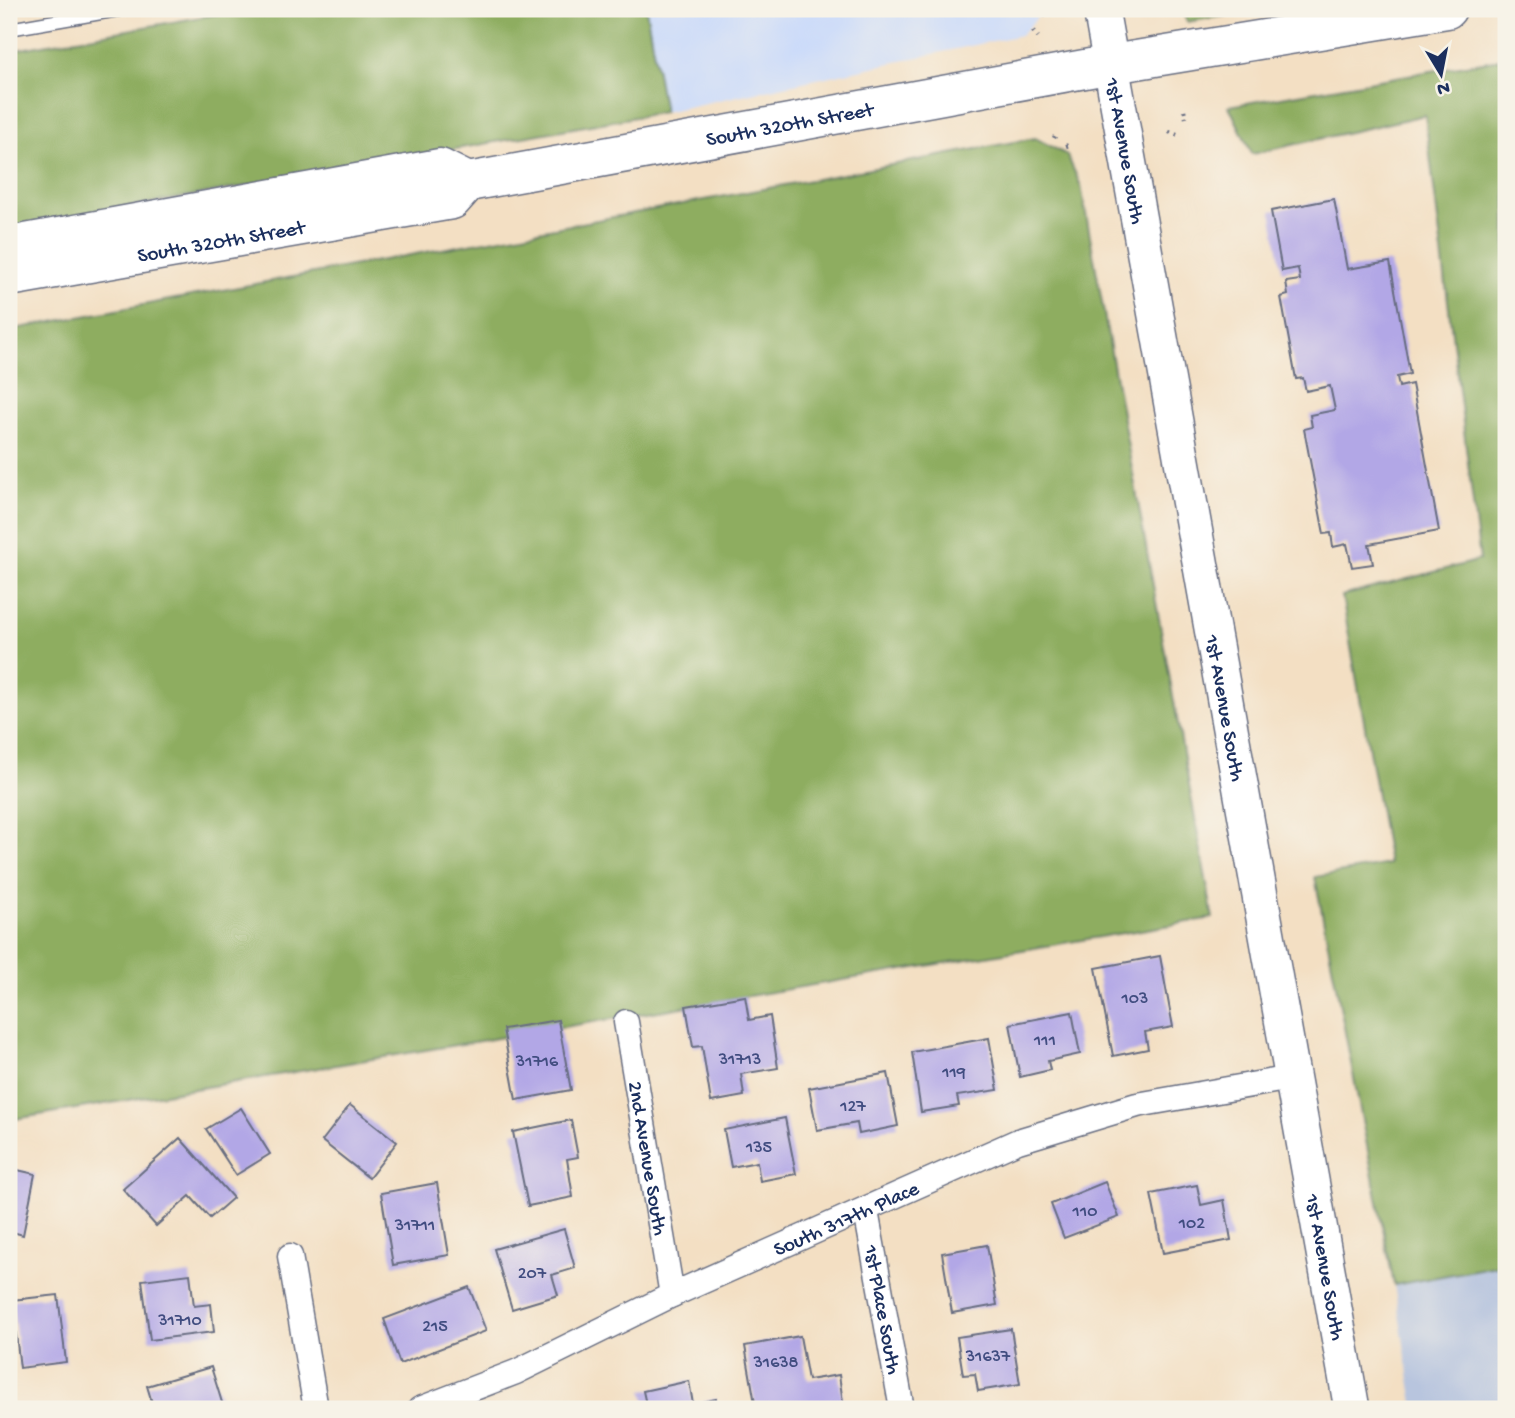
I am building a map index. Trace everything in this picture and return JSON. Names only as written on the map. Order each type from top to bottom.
[{"type":"main road","name":"1st Avenue South","points":[[1101,9],[1352,1409]]},
{"type":"main road","name":"South 320th Street","points":[[9,246],[440,168],[468,182],[1112,64],[1447,9]]},
{"type":"main road","name":"South 320th Street","points":[[9,277],[452,200],[468,182]]},
{"type":"street","name":"2nd Avenue South","points":[[626,1022],[672,1295]]},
{"type":"street","name":"South 317th Place","points":[[420,1409],[516,1372],[672,1295],[866,1211],[1018,1141],[1137,1105],[1291,1078]]},
{"type":"street","name":"1st Place South","points":[[866,1211],[902,1409]]},
{"type":"street","points":[[290,1255],[316,1409]]},
{"type":"lane","points":[[9,29],[124,9]]},
{"type":"path","points":[[1044,15],[1051,16]]},
{"type":"path","points":[[1033,30],[1038,37]]},
{"type":"path","points":[[1184,110],[1186,118]]},
{"type":"path","points":[[1169,132],[1177,135]]},
{"type":"shaded area","points":[[646,9],[1041,9],[1021,35],[664,112]]},
{"type":"shaded area","points":[[1506,1217],[1506,1409],[1415,1409],[1394,1285],[1501,1265]]},
{"type":"green space","points":[[246,9],[646,9],[664,112],[9,228],[9,51]]},
{"type":"green space","points":[[1181,9],[1267,9],[1187,22]]},
{"type":"green space","points":[[1506,58],[1506,1217],[1501,1265],[1394,1285],[1315,877],[1389,864],[1342,596],[1480,560],[1425,115],[1252,154],[1229,106]]},
{"type":"green space","points":[[1035,138],[1067,155],[1081,186],[1213,918],[9,1120],[9,330]]},
{"type":"building","points":[[1334,199],[1347,269],[1390,262],[1410,374],[1397,377],[1399,387],[1412,384],[1439,531],[1369,544],[1373,564],[1352,567],[1347,544],[1333,547],[1331,533],[1324,534],[1304,429],[1312,427],[1310,415],[1335,410],[1330,386],[1306,391],[1303,378],[1296,379],[1281,297],[1288,295],[1286,282],[1300,280],[1298,268],[1282,271],[1271,211]]},
{"type":"building","points":[[1160,956],[1173,1027],[1145,1032],[1148,1049],[1113,1056],[1096,968]]},
{"type":"building","points":[[745,996],[749,1020],[770,1016],[778,1068],[741,1074],[744,1096],[711,1102],[702,1046],[693,1047],[686,1006]]},
{"type":"building","points":[[1072,1012],[1080,1054],[1048,1061],[1050,1070],[1020,1077],[1010,1024]]},
{"type":"building","points":[[558,1020],[571,1090],[516,1100],[503,1029]]},
{"type":"building","points":[[989,1038],[998,1090],[957,1096],[959,1106],[921,1112],[912,1052]]},
{"type":"building","points":[[888,1073],[898,1126],[859,1134],[857,1123],[817,1130],[809,1088]]},
{"type":"building","points":[[350,1105],[397,1142],[369,1178],[322,1141]]},
{"type":"building","points":[[241,1108],[270,1154],[236,1175],[206,1129]]},
{"type":"building","points":[[785,1118],[796,1174],[760,1181],[757,1162],[731,1167],[724,1130]]},
{"type":"building","points":[[571,1120],[578,1157],[567,1159],[573,1197],[528,1206],[513,1132]]},
{"type":"building","points":[[180,1138],[233,1198],[210,1218],[190,1196],[156,1226],[123,1189]]},
{"type":"building","points":[[13,1169],[35,1174],[23,1235],[9,1231],[9,1185]]},
{"type":"building","points":[[1105,1182],[1119,1217],[1064,1238],[1051,1204]]},
{"type":"building","points":[[437,1183],[449,1255],[393,1265],[381,1193]]},
{"type":"building","points":[[1197,1185],[1201,1205],[1224,1200],[1231,1240],[1163,1253],[1151,1194]]},
{"type":"building","points":[[564,1229],[575,1268],[552,1275],[558,1295],[512,1309],[494,1249]]},
{"type":"building","points":[[987,1245],[997,1305],[952,1313],[942,1253]]},
{"type":"building","points":[[190,1274],[194,1306],[211,1304],[214,1332],[150,1340],[142,1280]]},
{"type":"building","points":[[469,1287],[486,1331],[400,1364],[384,1319]]},
{"type":"building","points":[[58,1295],[66,1362],[20,1368],[12,1300]]},
{"type":"building","points":[[1011,1329],[1020,1384],[978,1391],[975,1374],[963,1375],[957,1337]]},
{"type":"building","points":[[800,1336],[808,1380],[839,1375],[844,1409],[756,1409],[745,1346]]},
{"type":"building","points":[[211,1367],[224,1409],[154,1409],[147,1386]]},
{"type":"building","points":[[689,1381],[693,1404],[716,1399],[718,1409],[647,1409],[643,1391]]}]
